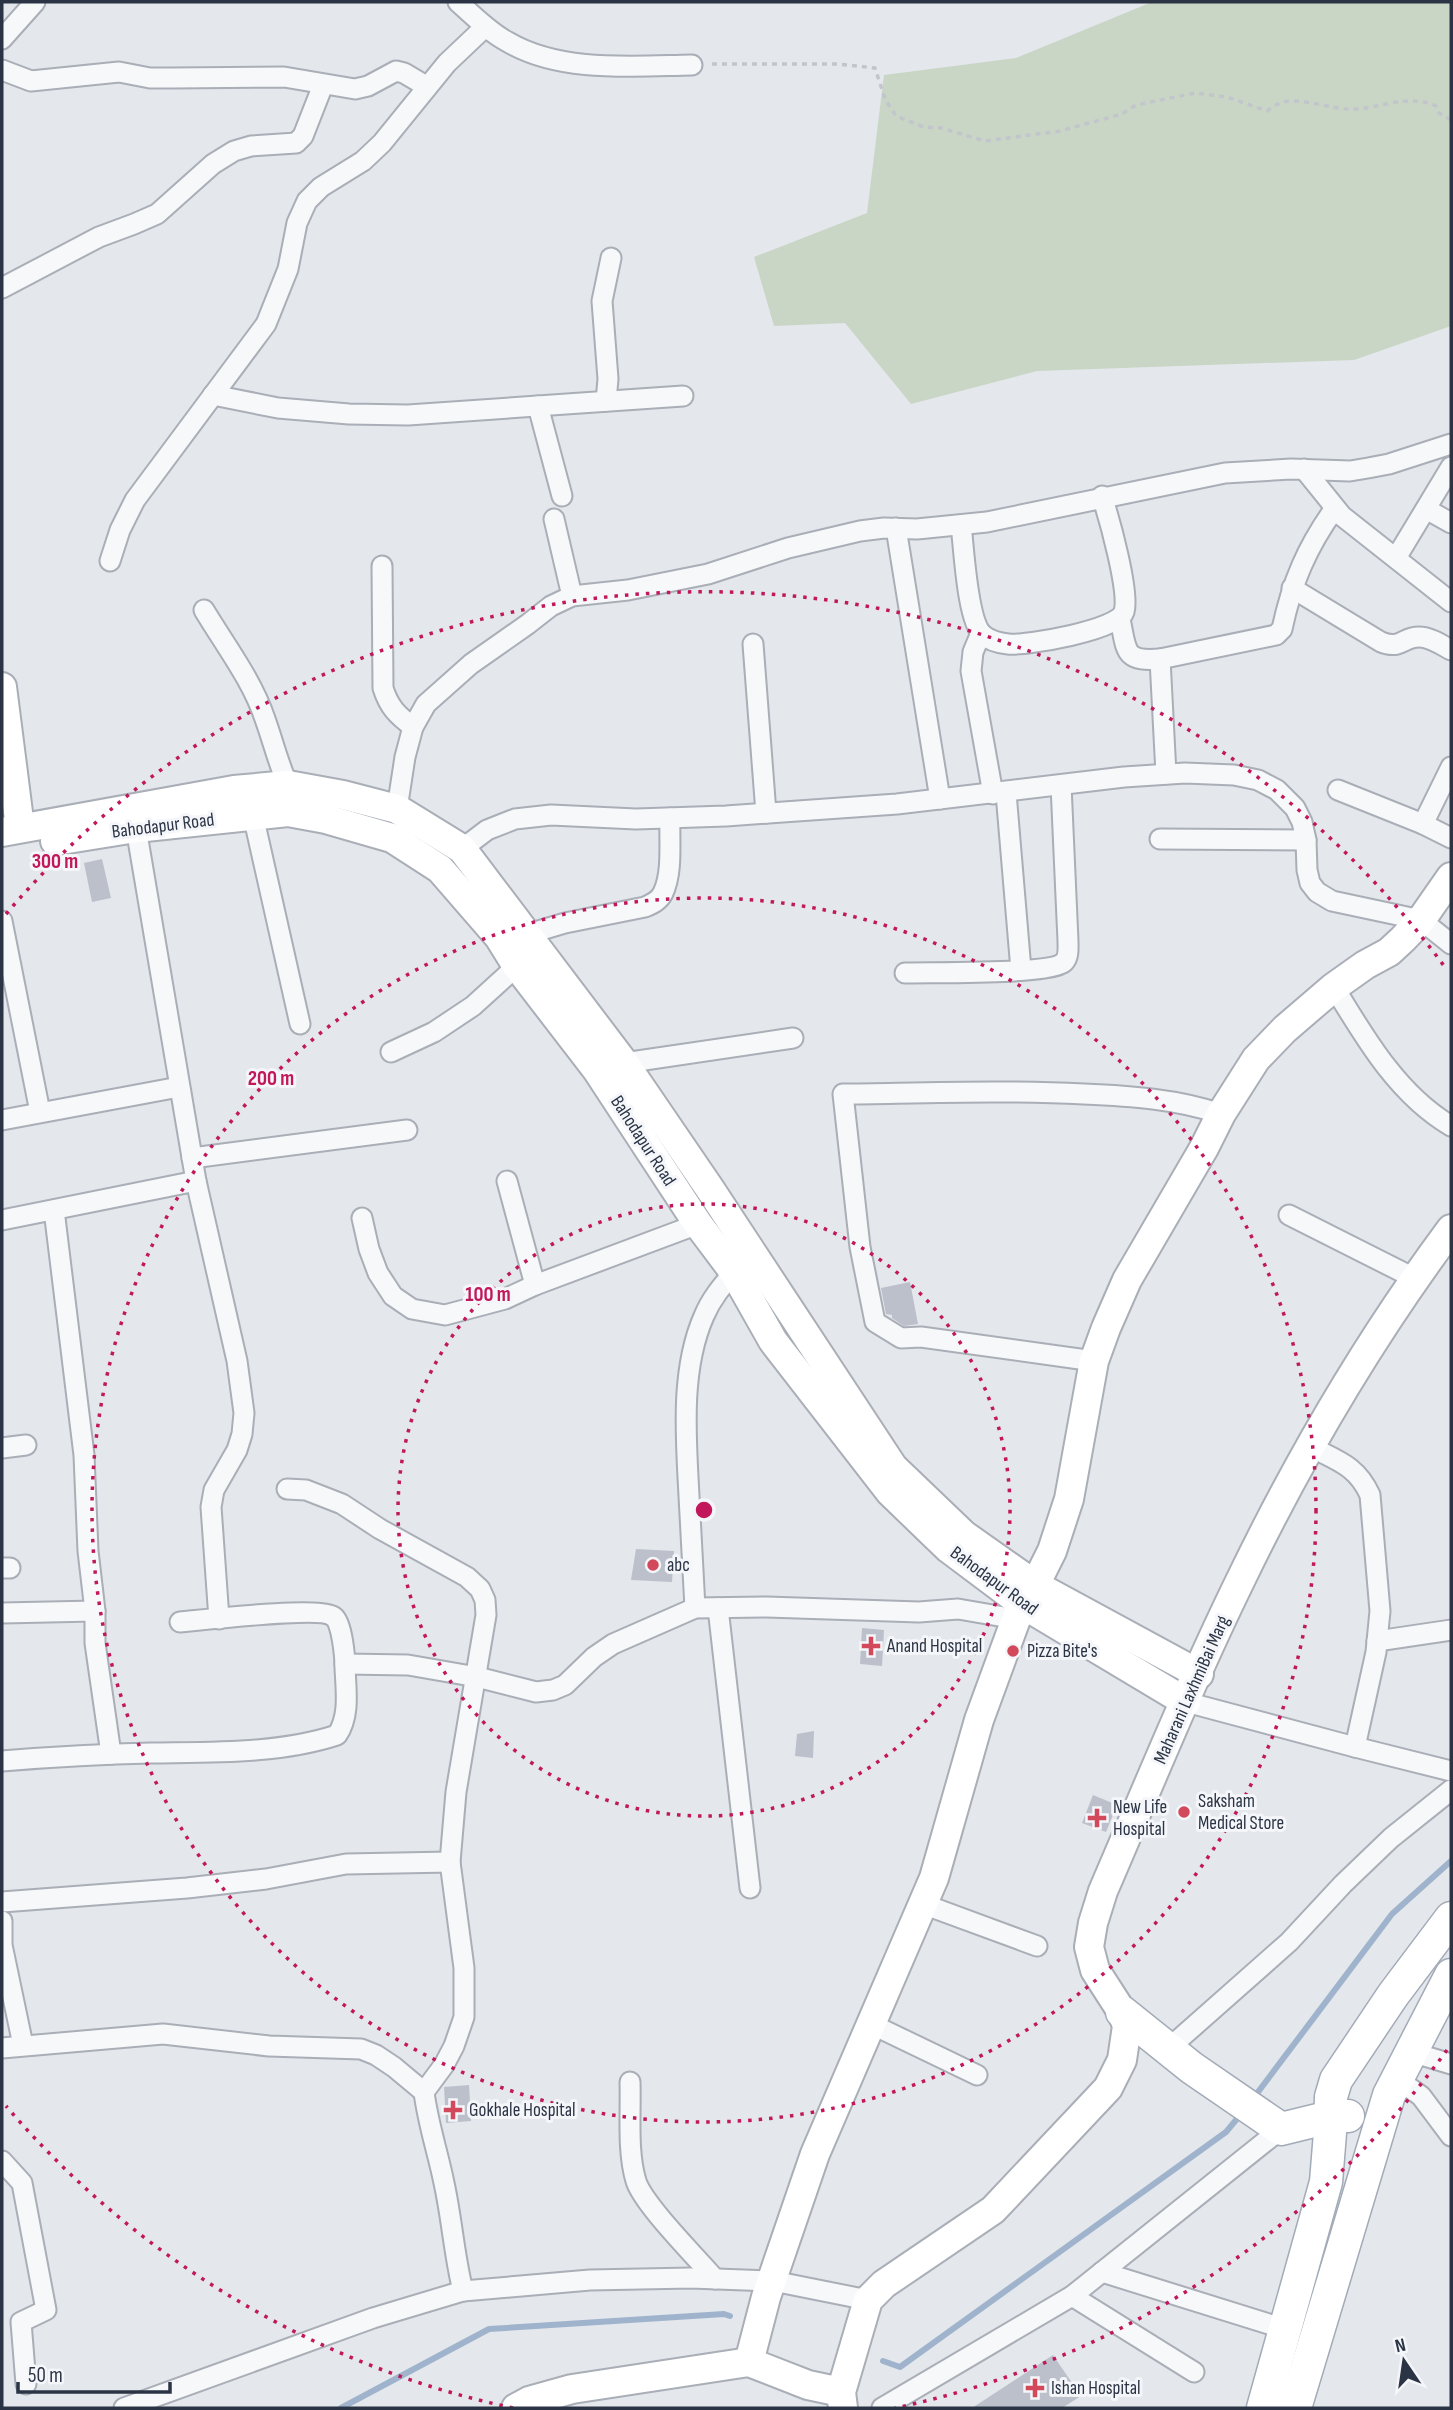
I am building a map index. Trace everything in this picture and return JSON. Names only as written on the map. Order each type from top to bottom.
[{"type":"main road","points":[[2,687],[11,830],[234,790],[288,785],[343,795],[397,810],[462,849],[624,1063],[893,1467],[964,1535],[1025,1603],[1199,1674]]},
{"type":"main road","name":"Bahodapur Road","points":[[2,851],[136,828],[288,812],[326,819],[391,838],[440,869],[499,937],[517,966],[597,1070],[698,1224],[734,1272],[773,1340],[890,1492],[948,1548],[1025,1603],[1186,1702]]},
{"type":"main road","points":[[749,2362],[789,2224],[815,2154],[923,1905],[950,1825],[979,1720],[1025,1603],[1052,1551],[1069,1499],[1094,1361],[1128,1280],[1221,1114],[1256,1059],[1285,1029],[1334,987],[1389,952],[1421,920],[1451,877]]},
{"type":"main road","name":"Maharani LaxhmiBai Marg","points":[[868,2300],[895,2276],[993,2210],[1108,2088],[1122,2060],[1127,2026],[1122,2012],[1095,1970],[1089,1947],[1103,1891],[1241,1579],[1311,1447],[1379,1331],[1414,1278],[1451,1231]]},
{"type":"main road","points":[[1263,2408],[1325,2182],[1337,2110],[1336,2080],[1392,1995],[1451,1918]]},
{"type":"main road","points":[[1295,2408],[1383,2113],[1451,1975]]},
{"type":"main road","points":[[1122,2012],[1168,2049],[1259,2114],[1337,2110],[1358,2118],[1383,2113]]},
{"type":"main road","points":[[1351,2054],[1366,2048],[1382,2049],[1403,2068]]},
{"type":"main road","points":[[516,2408],[529,2401],[572,2389],[749,2362],[811,2397],[842,2400],[868,2300]]},
{"type":"street","points":[[2,39],[35,2]]},
{"type":"street","points":[[458,2],[485,27],[510,44],[554,59],[601,64],[692,65]]},
{"type":"street","points":[[110,561],[120,530],[135,500],[266,324],[288,269],[297,223],[307,201],[321,187],[363,161],[382,143],[426,86],[459,49],[485,27]]},
{"type":"street","points":[[2,71],[32,80],[119,72],[150,78],[284,76],[355,89],[368,86],[396,71],[426,86]]},
{"type":"street","points":[[2,288],[99,236],[134,225],[157,214],[213,164],[234,151],[251,146],[296,143],[303,136],[323,85]]},
{"type":"street","points":[[606,401],[608,379],[602,301],[611,258]]},
{"type":"street","points":[[213,395],[278,408],[349,414],[408,415],[683,396]]},
{"type":"street","points":[[538,406],[562,496]]},
{"type":"street","points":[[397,810],[405,757],[413,727],[426,704],[471,664],[551,606],[572,596],[628,590],[708,574],[788,548],[860,531],[961,526],[1225,473],[1304,469],[1350,471],[1389,464],[1451,444]]},
{"type":"street","points":[[1396,558],[1451,467]]},
{"type":"street","points":[[1304,469],[1335,508],[1364,535],[1451,602]]},
{"type":"street","points":[[961,526],[973,616],[981,633],[991,640],[1010,645],[1054,639],[1098,628],[1119,619],[1124,612],[1114,539],[1102,496]]},
{"type":"street","points":[[1119,619],[1128,652],[1132,657],[1144,660],[1276,635],[1282,629],[1292,588],[1314,538],[1335,508]]},
{"type":"street","points":[[1426,509],[1451,523]]},
{"type":"street","points":[[554,519],[572,596]]},
{"type":"street","points":[[896,528],[940,799]]},
{"type":"street","points":[[382,566],[383,688],[389,706],[413,727]]},
{"type":"street","points":[[1292,588],[1381,642],[1396,646],[1422,636],[1451,650]]},
{"type":"street","points":[[204,610],[265,717],[277,761],[288,785]]},
{"type":"street","points":[[981,633],[973,652],[971,671],[1000,793],[1021,970]]},
{"type":"street","points":[[753,644],[766,813]]},
{"type":"street","points":[[1160,659],[1166,774]]},
{"type":"street","points":[[1423,824],[1451,768]]},
{"type":"street","points":[[462,849],[487,830],[515,819],[551,815],[670,818],[766,813],[940,799],[1166,774],[1234,775],[1258,779],[1277,790],[1295,808],[1306,840],[1310,883],[1317,892],[1332,901],[1421,920],[1451,944]]},
{"type":"street","points":[[905,972],[1021,970],[1054,967],[1067,959],[1061,785]]},
{"type":"street","points":[[1338,790],[1451,838]]},
{"type":"street","points":[[253,815],[300,1024]]},
{"type":"street","points":[[528,934],[645,907],[656,902],[663,894],[668,875],[670,818]]},
{"type":"street","points":[[136,828],[196,1181],[237,1361],[244,1413],[237,1450],[214,1490],[211,1507],[219,1619]]},
{"type":"street","points":[[1160,839],[1306,840]]},
{"type":"street","points":[[2,921],[40,1112]]},
{"type":"street","points":[[391,1052],[433,1032],[472,1006],[517,966]]},
{"type":"street","points":[[1334,987],[1383,1063],[1437,1118],[1451,1126]]},
{"type":"street","points":[[624,1063],[793,1038]]},
{"type":"street","points":[[2,1120],[179,1087]]},
{"type":"street","points":[[1094,1361],[922,1337],[901,1338],[875,1322],[860,1247],[844,1094],[1040,1092],[1106,1095],[1191,1104],[1221,1114]]},
{"type":"street","points":[[192,1158],[407,1130]]},
{"type":"street","points":[[2,1220],[196,1181]]},
{"type":"street","points":[[507,1181],[534,1285]]},
{"type":"street","points":[[54,1210],[84,1455],[97,1663],[111,1754]]},
{"type":"street","points":[[1289,1215],[1414,1278]]},
{"type":"street","points":[[362,1218],[378,1273],[393,1296],[412,1309],[444,1315],[505,1299],[534,1285],[698,1224]]},
{"type":"street","points":[[695,1608],[686,1436],[689,1381],[695,1340],[702,1319],[711,1300],[734,1272]]},
{"type":"street","points":[[2,1448],[26,1445]]},
{"type":"street","points":[[1311,1447],[1363,1478],[1370,1496],[1380,1611],[1377,1641],[1355,1747]]},
{"type":"street","points":[[287,1489],[306,1490],[342,1504],[380,1529],[467,1577],[480,1589],[485,1600],[486,1615],[477,1677],[456,1792],[450,1862],[464,1968],[464,2017],[444,2065],[424,2092],[427,2119],[436,2146],[451,2218],[455,2258],[463,2291]]},
{"type":"street","points":[[345,1664],[408,1665],[477,1677],[536,1692],[565,1685],[594,1657],[613,1644],[695,1608],[919,1612],[1025,1603]]},
{"type":"street","points":[[718,1608],[750,1888]]},
{"type":"street","points":[[2,1613],[95,1611]]},
{"type":"street","points":[[2,1761],[282,1747],[337,1735],[344,1725],[345,1664],[339,1624],[333,1616],[321,1612],[180,1622]]},
{"type":"street","points":[[1377,1641],[1451,1630]]},
{"type":"street","points":[[1186,1702],[1451,1771]]},
{"type":"street","points":[[1168,2049],[1289,1942],[1391,1838],[1451,1790]]},
{"type":"street","points":[[2,1902],[54,1896],[176,1889],[266,1879],[346,1864],[450,1862]]},
{"type":"street","points":[[923,1905],[1037,1946]]},
{"type":"street","points":[[2,1921],[2,1945],[23,2045]]},
{"type":"street","points":[[871,2024],[977,2075]]},
{"type":"street","points":[[2,2048],[163,2034],[269,2046],[361,2049],[394,2067],[424,2092]]},
{"type":"street","points":[[1451,2064],[1403,2068],[1451,2136]]},
{"type":"street","points":[[630,2082],[633,2166],[637,2185],[655,2210],[715,2279]]},
{"type":"street","points":[[882,2408],[1072,2296],[1102,2272],[1259,2114]]},
{"type":"street","points":[[2,2161],[22,2183],[46,2310],[21,2322],[26,2384]]},
{"type":"street","points":[[1102,2272],[1285,2329]]},
{"type":"street","points":[[124,2408],[373,2318],[463,2291],[590,2280],[715,2279],[773,2281],[868,2300]]},
{"type":"street","points":[[1072,2296],[1194,2372]]},
{"type":"path","points":[[692,65],[838,64],[875,68],[886,99],[896,116],[924,127],[941,128],[985,141],[1060,131],[1122,114],[1136,105],[1195,93],[1227,97],[1267,111],[1278,104],[1291,101],[1354,109],[1391,102],[1425,101],[1436,106],[1439,113],[1451,120]]},
{"type":"green space","points":[[1152,2],[1451,2],[1451,326],[1354,360],[1037,371],[911,404],[845,323],[774,326],[754,257],[867,213],[884,75],[1016,58]]},
{"type":"building","points":[[102,859],[111,898],[92,902],[84,863]]},
{"type":"building","points":[[910,1282],[918,1324],[904,1326],[892,1318],[892,1315],[886,1314],[881,1288]]},
{"type":"building","name":"abc","points":[[636,1549],[674,1551],[672,1582],[631,1580]]},
{"type":"building","points":[[862,1628],[884,1630],[882,1666],[860,1664]]},
{"type":"building","points":[[814,1731],[813,1758],[795,1756],[797,1734]]},
{"type":"building","points":[[1093,1795],[1117,1805],[1106,1832],[1082,1823]]},
{"type":"building","points":[[469,2085],[471,2121],[446,2123],[444,2087]]},
{"type":"building","points":[[1053,2355],[1081,2396],[1062,2408],[972,2408]]},
{"type":"waterway","points":[[1252,2100],[1392,1914],[1451,1861]]},
{"type":"waterway","points":[[883,2361],[900,2367],[1226,2132],[1241,2114]]},
{"type":"waterway","points":[[341,2408],[489,2329],[724,2314],[730,2316]]},
{"type":"place","name":"abc","points":[[653,1565]]},
{"type":"place","name":"Anand Hospital","points":[[871,1646]]},
{"type":"place","name":"Pizza Bite's","points":[[1013,1651]]},
{"type":"place","name":"Saksham Medical Store","points":[[1184,1812]]},
{"type":"place","name":"New Life Hospital","points":[[1097,1818]]},
{"type":"place","name":"Gokhale Hospital","points":[[453,2110]]},
{"type":"place","name":"Ishan Hospital","points":[[1035,2388]]}]
